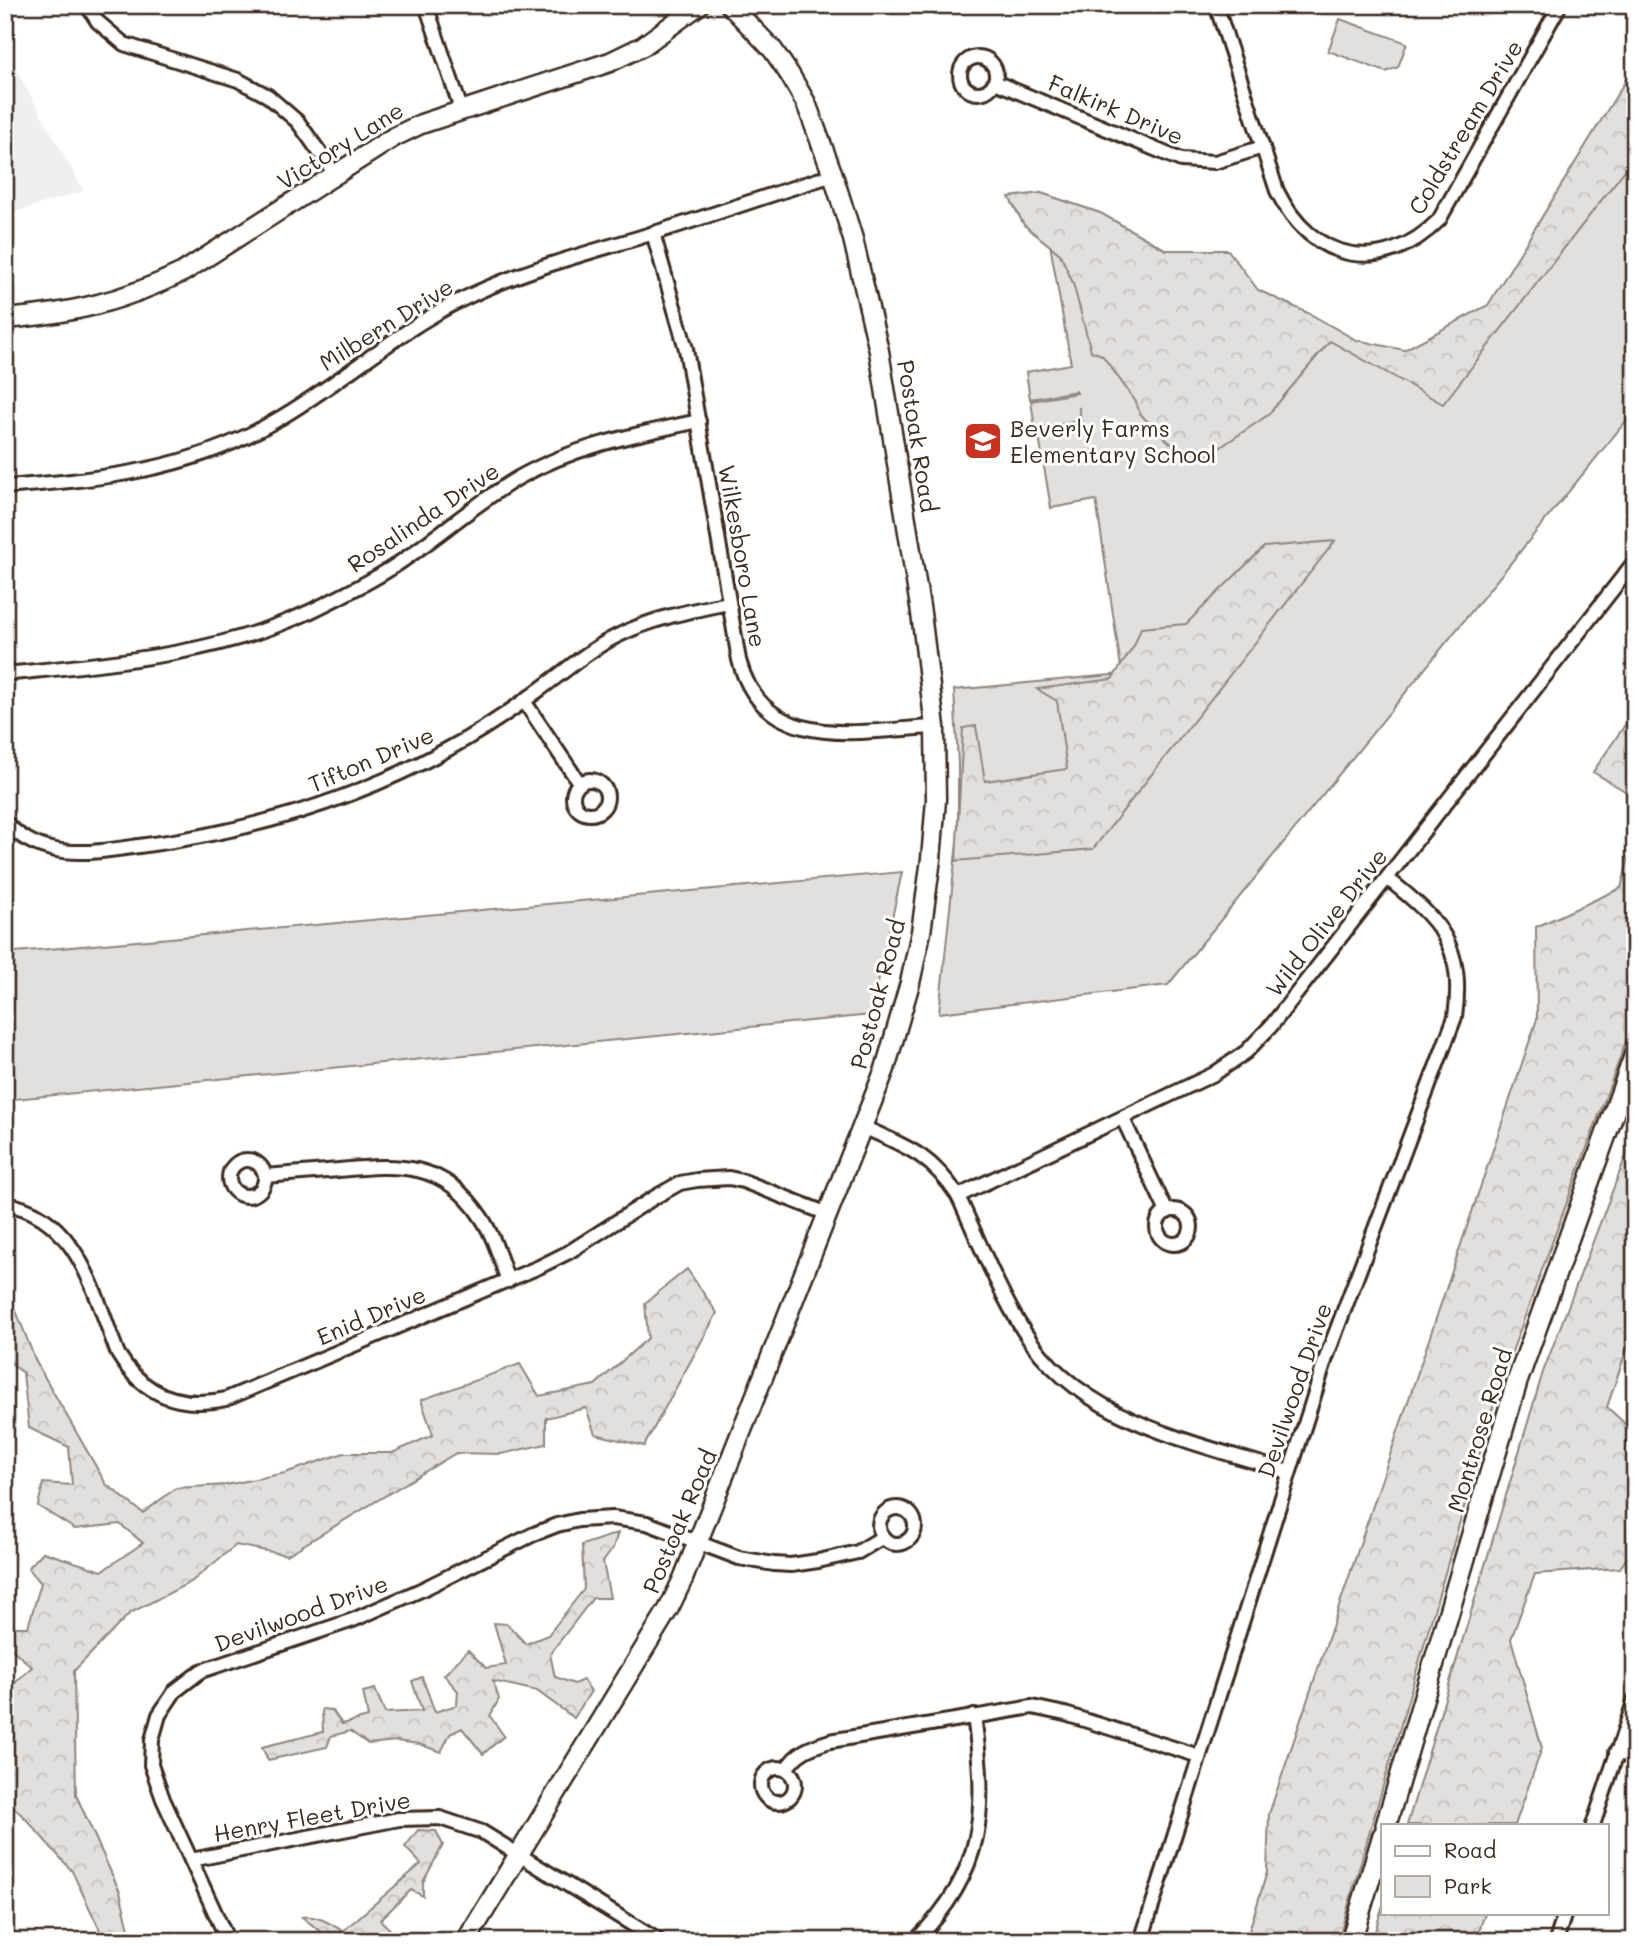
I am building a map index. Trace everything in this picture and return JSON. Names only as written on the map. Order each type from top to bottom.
[{"type":"main road","name":"Montrose Road","points":[[1385,1824],[1517,1382],[1635,1054]]},
{"type":"main road","points":[[1351,1941],[1381,1842]]},
{"type":"street","points":[[86,5],[98,22],[124,44],[238,80],[268,96],[298,122],[335,174]]},
{"type":"street","points":[[426,5],[461,109]]},
{"type":"street","name":"Victory Lane","points":[[5,319],[91,307],[142,291],[183,272],[394,137],[461,109],[610,62],[643,46],[699,5]]},
{"type":"street","name":"Postoak Road","points":[[466,1941],[669,1608],[699,1543],[885,1069],[910,983],[930,869],[936,800],[935,727],[919,598],[879,351],[853,239],[806,103],[774,50],[730,5]]},
{"type":"street","name":"Coldstream Drive","points":[[1216,5],[1281,199],[1292,218],[1303,230],[1327,246],[1350,254],[1371,255],[1398,250],[1427,232],[1439,220],[1560,5]]},
{"type":"street","name":"Falkirk Drive","points":[[995,82],[1181,160],[1215,162],[1263,147]]},
{"type":"street","name":"Milbern Drive","points":[[5,487],[149,470],[226,446],[296,408],[405,332],[460,300],[538,269],[833,175]]},
{"type":"street","name":"Wilkesboro Lane","points":[[653,233],[685,346],[741,668],[758,701],[777,718],[803,728],[829,732],[935,727]]},
{"type":"street","name":"Rosalinda Drive","points":[[5,674],[173,654],[257,632],[306,613],[375,578],[518,478],[551,462],[614,439],[699,421]]},
{"type":"street","name":"Wild Olive Drive","points":[[958,1196],[1214,1074],[1245,1052],[1271,1026],[1635,561]]},
{"type":"street","name":"Tifton Drive","points":[[5,822],[37,846],[69,852],[156,844],[245,828],[329,803],[453,747],[616,636],[677,613],[729,603]]},
{"type":"street","points":[[524,701],[580,784]]},
{"type":"street","name":"Devilwood Drive","points":[[1141,1941],[1288,1472],[1331,1345],[1455,1017],[1459,993],[1457,971],[1446,939],[1432,916],[1388,878]]},
{"type":"street","points":[[1123,1119],[1167,1212]]},
{"type":"street","points":[[863,1127],[912,1149],[936,1166],[958,1196],[1024,1333],[1069,1384],[1103,1407],[1145,1426],[1288,1472]]},
{"type":"street","points":[[265,1176],[386,1165],[423,1171],[445,1181],[471,1204],[491,1235],[508,1281]]},
{"type":"street","name":"Enid Drive","points":[[5,1204],[37,1214],[57,1227],[71,1244],[82,1264],[118,1354],[143,1385],[188,1402],[208,1403],[226,1399],[508,1281],[569,1252],[655,1196],[689,1182],[715,1178],[743,1181],[828,1214]]},
{"type":"street","name":"Devilwood Drive","points":[[228,1941],[150,1765],[152,1740],[159,1715],[175,1691],[201,1671],[367,1614],[534,1534],[562,1524],[596,1518],[631,1520],[647,1523],[756,1562],[791,1564],[858,1552],[883,1537]]},
{"type":"street","points":[[1593,1824],[1635,1699]]},
{"type":"street","points":[[786,1770],[798,1754],[830,1741],[1021,1707],[1042,1709],[1199,1756]]},
{"type":"street","points":[[915,1941],[947,1903],[973,1850],[981,1810],[982,1782],[974,1716]]},
{"type":"street","points":[[1616,1752],[1635,1758]]},
{"type":"street","name":"Henry Fleet Drive","points":[[191,1860],[399,1819],[427,1817],[452,1821],[473,1828],[659,1941]]},
{"type":"street","points":[[1556,1941],[1565,1914]]},
{"type":"street","points":[[5,1934],[8,1941]]},
{"type":"shaded area","points":[[5,50],[84,191],[5,215]]},
{"type":"green space","points":[[1340,19],[1407,43],[1398,67],[1386,72],[1328,51]]},
{"type":"green space","points":[[1635,65],[1635,157],[1443,404],[1330,341],[1268,415],[1206,457],[1170,443],[1140,414],[1136,402],[1102,355],[1091,351],[1073,283],[1060,254],[1024,225],[1009,197],[1041,193],[1100,213],[1166,250],[1228,250],[1258,290],[1310,314],[1356,340],[1404,350],[1488,305]]},
{"type":"green space","points":[[1635,157],[1635,410],[1168,985],[939,1013],[958,832],[954,690],[1122,674],[1096,500],[1051,508],[1039,437],[1083,431],[1079,407],[1080,421],[1035,428],[1031,401],[1077,393],[1076,391],[1030,399],[1026,372],[1071,364],[1041,193],[1100,213],[1443,403]]},
{"type":"green space","points":[[1335,541],[1093,849],[956,861],[963,728],[976,726],[985,781],[1067,769],[1057,701],[1037,689],[1112,679],[1134,646],[1141,628],[1186,624],[1264,547]]},
{"type":"green space","points":[[1635,710],[1635,797],[1593,772]]},
{"type":"green space","points":[[1635,835],[1635,1017],[1499,1387],[1338,1941],[1246,1941],[1267,1872],[1269,1814],[1537,1019],[1536,927],[1621,888]]},
{"type":"green space","points":[[902,872],[871,1015],[5,1100],[5,953]]},
{"type":"green space","points":[[1635,1132],[1635,1325],[1607,1407],[1635,1433],[1635,1546],[1620,1568],[1535,1574],[1511,1639],[1542,1748],[1515,1824],[1407,1824],[1543,1372]]},
{"type":"green space","points":[[687,1269],[717,1313],[644,1446],[595,1434],[586,1408],[546,1418],[546,1444],[501,1454],[456,1453],[287,1555],[236,1545],[191,1582],[130,1613],[74,1671],[76,1795],[120,1892],[132,1941],[105,1941],[72,1871],[5,1799],[5,1692],[32,1667],[5,1643],[5,1611],[12,1627],[28,1627],[41,1583],[28,1568],[43,1552],[102,1571],[143,1543],[120,1524],[75,1529],[38,1506],[43,1483],[72,1485],[69,1447],[29,1428],[23,1373],[5,1358],[5,1302],[17,1313],[36,1362],[106,1484],[143,1513],[176,1488],[226,1485],[285,1473],[344,1453],[392,1453],[433,1435],[421,1400],[520,1364],[539,1396],[595,1385],[648,1338],[645,1303]]},
{"type":"green space","points":[[618,1533],[613,1548],[603,1562],[610,1598],[593,1598],[550,1654],[555,1677],[574,1684],[583,1680],[591,1691],[574,1718],[537,1691],[493,1681],[499,1699],[490,1716],[504,1736],[483,1754],[462,1728],[450,1734],[441,1752],[419,1744],[396,1741],[368,1744],[350,1731],[331,1736],[327,1747],[268,1760],[262,1747],[323,1732],[322,1709],[332,1710],[342,1724],[368,1717],[363,1692],[375,1689],[385,1713],[422,1711],[412,1681],[422,1677],[435,1712],[457,1705],[458,1691],[444,1675],[468,1650],[486,1668],[506,1665],[494,1623],[507,1624],[526,1644],[548,1635],[584,1589],[582,1545]]},
{"type":"green space","points":[[418,1830],[436,1831],[443,1845],[423,1882],[423,1896],[411,1890],[380,1920],[396,1935],[392,1941],[333,1941],[302,1917],[318,1918],[343,1931],[421,1864],[405,1847]]},
{"type":"green space","points":[[1381,1912],[1381,1914],[1485,1914],[1476,1941],[1372,1941]]},
{"type":"place","name":"Beverly Farms Elementary School","points":[[983,441]]}]
